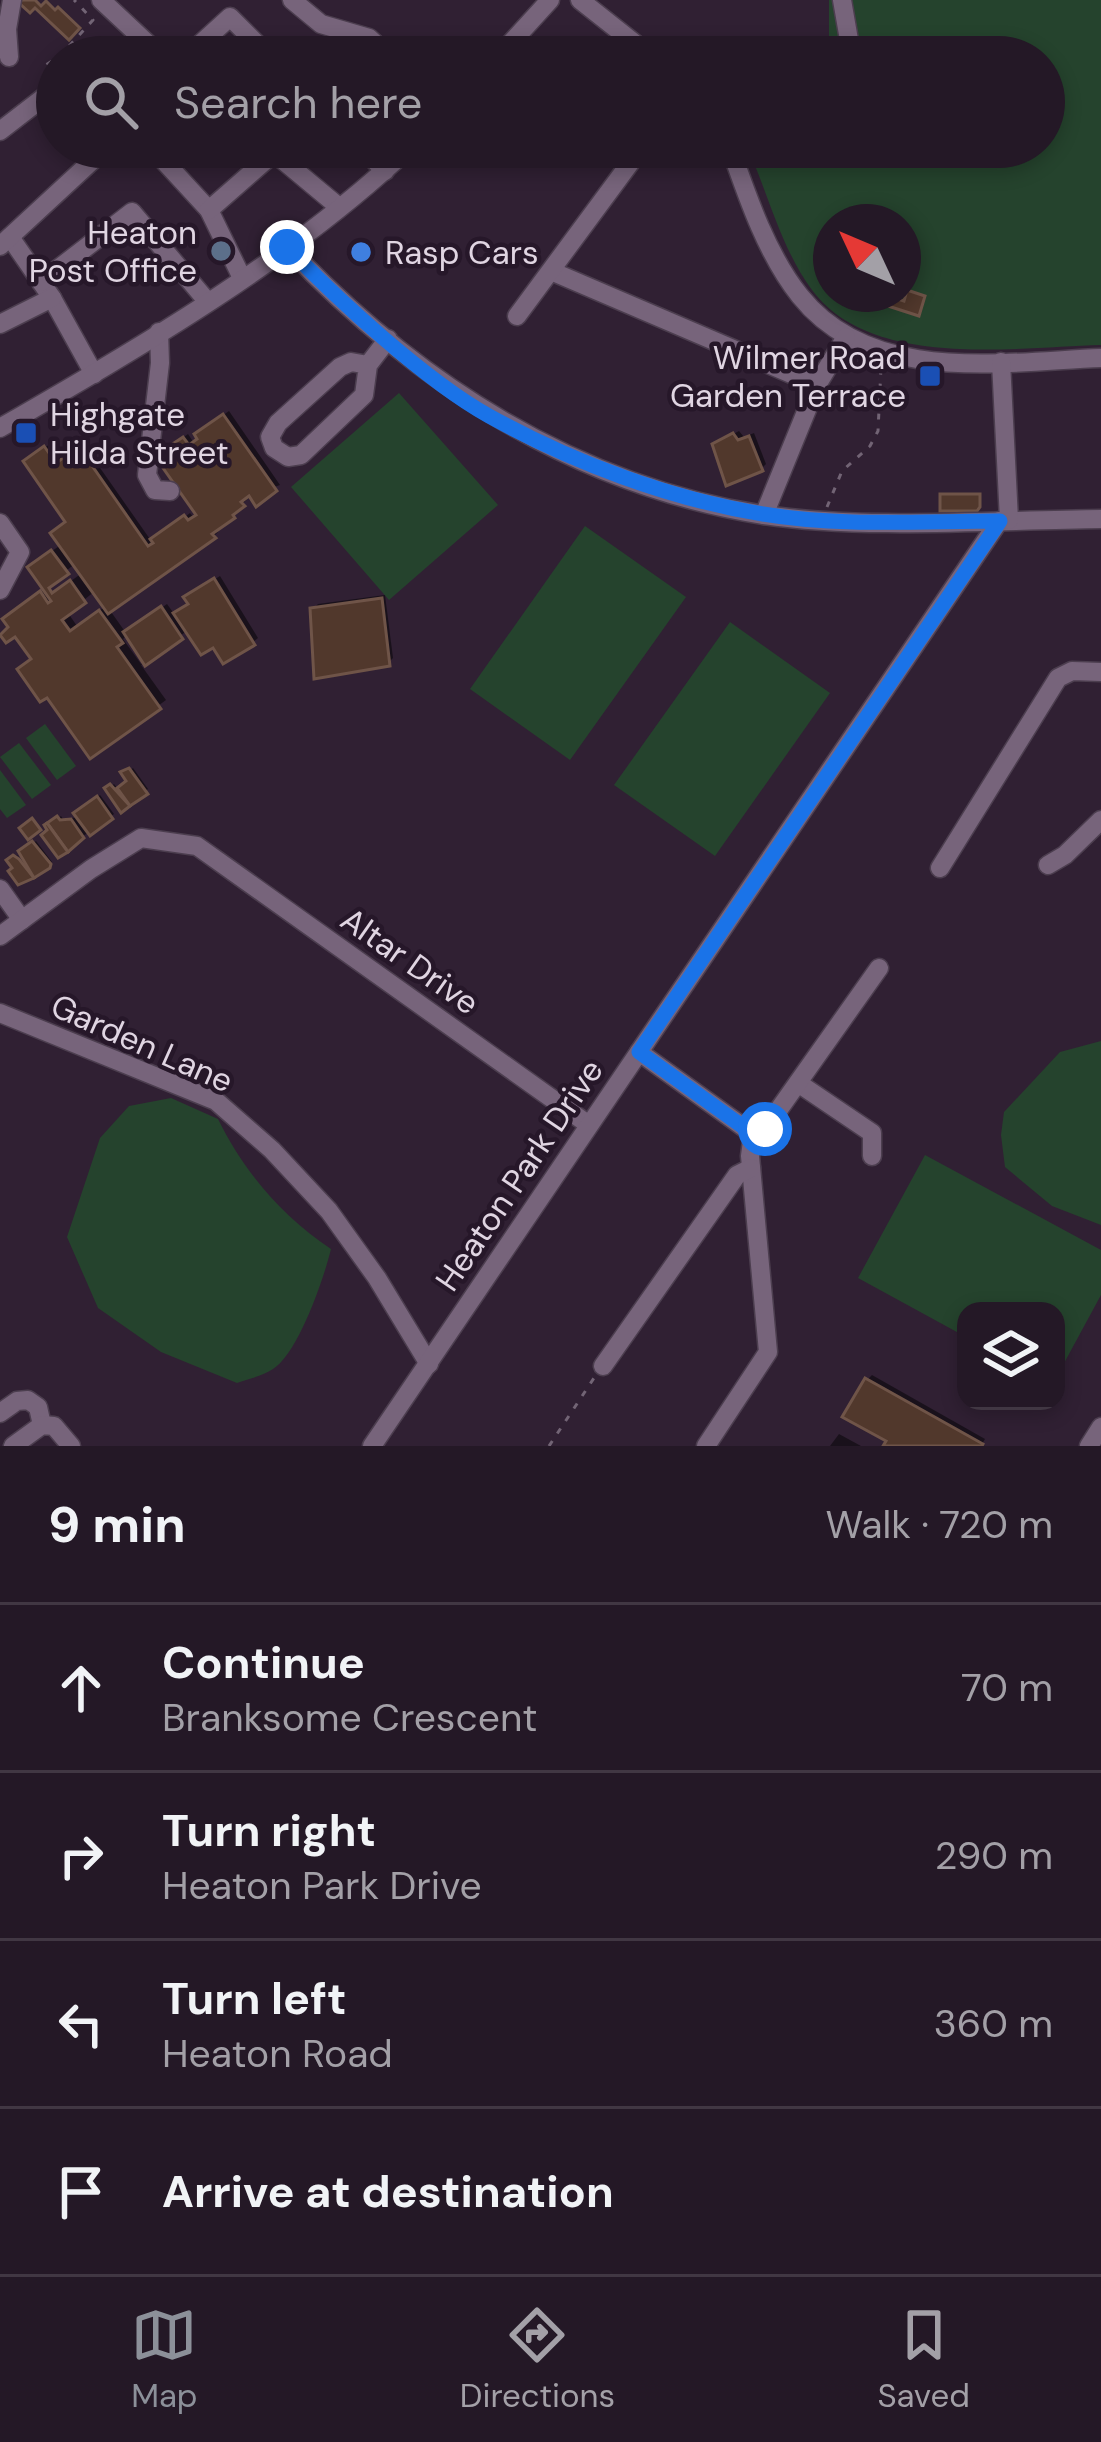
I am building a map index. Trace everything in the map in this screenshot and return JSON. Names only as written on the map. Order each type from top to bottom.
[{"type":"street","points":[[9,57],[12,0]]},
{"type":"street","points":[[100,0],[139,36]]},
{"type":"street","points":[[292,0],[321,24],[361,36]]},
{"type":"street","points":[[517,36],[550,0]]},
{"type":"street","points":[[580,0],[625,36]]},
{"type":"street","points":[[842,0],[848,36]]},
{"type":"street","points":[[209,36],[230,17],[249,36]]},
{"type":"street","points":[[0,131],[36,101]]},
{"type":"street","points":[[84,168],[5,242],[47,290],[94,374]]},
{"type":"street","points":[[170,168],[209,210],[242,278]]},
{"type":"street","points":[[209,210],[252,168]]},
{"type":"street","points":[[292,168],[339,207]]},
{"type":"street","points":[[382,168],[385,171]]},
{"type":"street","points":[[0,428],[94,374],[242,278],[388,168]]},
{"type":"street","points":[[517,316],[626,168]]},
{"type":"street","points":[[738,168],[796,292],[846,337],[882,352],[932,362],[1101,358]]},
{"type":"street","points":[[0,324],[47,290],[132,212],[207,301]]},
{"type":"street","points":[[287,247],[388,339],[486,414],[575,458],[702,501],[764,515],[823,520],[1101,519]]},
{"type":"street","points":[[550,271],[817,385]]},
{"type":"street","points":[[159,332],[147,475],[155,490],[170,491]]},
{"type":"street","points":[[764,515],[817,385],[846,337]]},
{"type":"street","points":[[368,364],[351,362],[340,367],[278,423],[270,436],[280,455],[301,455],[364,395],[368,364],[388,339]]},
{"type":"street","points":[[1001,362],[1004,520]]},
{"type":"street","name":"Heaton Park Drive","points":[[372,1446],[1004,520]]},
{"type":"street","points":[[0,523],[20,552],[0,590]]},
{"type":"street","points":[[940,868],[1058,678],[1072,671],[1101,672]]},
{"type":"street","points":[[1048,866],[1101,820]]},
{"type":"street","name":"Altar Drive","points":[[22,920],[141,838],[196,846],[589,1125]]},
{"type":"street","points":[[0,889],[22,920],[0,936]]},
{"type":"street","points":[[753,1134],[765,1129],[879,968]]},
{"type":"street","name":"Garden Lane","points":[[0,1013],[216,1101],[272,1150],[329,1211],[429,1364]]},
{"type":"street","points":[[639,1052],[753,1134]]},
{"type":"street","points":[[798,1083],[872,1132],[872,1156]]},
{"type":"street","points":[[706,1446],[768,1352],[751,1168],[753,1134]]},
{"type":"street","points":[[603,1366],[737,1175],[751,1168]]},
{"type":"street","points":[[0,1413],[16,1401],[28,1400],[38,1407],[42,1425]]},
{"type":"street","points":[[13,1446],[42,1425],[54,1426],[71,1446]]},
{"type":"street","points":[[1090,1446],[1101,1427]]},
{"type":"path","points":[[74,0],[94,20],[79,36]]},
{"type":"path","points":[[823,520],[842,471],[870,446],[878,431],[882,352]]},
{"type":"path","points":[[549,1446],[603,1366]]},
{"type":"green space","points":[[829,0],[1101,0],[1101,345],[946,348],[870,333],[838,315],[835,312],[921,312],[921,204],[813,204],[813,291],[802,276],[756,168],[1065,168],[1065,36],[829,36]]},
{"type":"green space","points":[[399,393],[498,505],[389,600],[291,487]]},
{"type":"green space","points":[[585,526],[686,597],[570,760],[470,689]]},
{"type":"green space","points":[[730,622],[830,693],[715,856],[614,785]]},
{"type":"green space","points":[[45,724],[76,766],[57,780],[26,738]]},
{"type":"green space","points":[[19,743],[51,785],[32,799],[0,757]]},
{"type":"green space","points":[[0,770],[26,805],[7,818],[0,809]]},
{"type":"green space","points":[[1101,1041],[1101,1225],[1052,1206],[1005,1167],[1001,1135],[1004,1112],[1060,1052]]},
{"type":"green space","points":[[171,1098],[218,1119],[266,1192],[331,1249],[292,1348],[273,1369],[237,1383],[161,1352],[98,1308],[67,1237],[100,1138],[129,1106]]},
{"type":"green space","points":[[925,1155],[1101,1250],[1101,1295],[1065,1361],[1065,1302],[957,1302],[957,1332],[858,1278]]},
{"type":"building","points":[[35,0],[41,6],[46,1],[80,28],[73,36],[65,36],[35,8],[30,13],[19,3]]},
{"type":"building","points":[[223,414],[277,491],[256,507],[249,496],[235,518],[212,534],[216,538],[108,614],[50,533],[65,522],[23,461],[44,446],[56,463],[79,447],[148,546],[153,543],[150,539],[184,515],[188,520],[196,515],[163,468],[168,465],[159,453],[183,437],[189,445],[197,439],[194,434]]},
{"type":"building","points":[[733,433],[738,440],[749,436],[763,471],[726,486],[712,444]]},
{"type":"building","points":[[940,494],[980,494],[980,507],[977,511],[940,511]]},
{"type":"building","points":[[51,550],[69,574],[49,588],[52,593],[70,580],[86,603],[62,620],[70,631],[99,610],[123,643],[117,647],[161,709],[90,759],[47,698],[40,702],[17,669],[31,659],[15,637],[6,643],[0,635],[8,627],[2,619],[40,591],[51,601],[27,567]]},
{"type":"building","points":[[214,578],[255,645],[223,664],[213,648],[201,655],[173,613],[188,604],[183,597]]},
{"type":"building","points":[[382,598],[390,666],[314,679],[310,608]]},
{"type":"building","points":[[161,606],[183,639],[145,666],[123,632]]},
{"type":"building","points":[[129,768],[148,794],[130,806],[117,788],[126,781],[120,772]]},
{"type":"building","points":[[110,784],[130,806],[121,813],[104,788]]},
{"type":"building","points":[[97,796],[113,819],[90,836],[73,813]]},
{"type":"building","points":[[57,816],[71,819],[84,838],[68,852],[47,823]]},
{"type":"building","points":[[32,818],[41,830],[28,840],[19,828]]},
{"type":"building","points":[[47,823],[68,852],[58,858],[41,835]]},
{"type":"building","points":[[32,841],[51,864],[34,878],[18,851]]},
{"type":"building","points":[[13,855],[34,878],[18,885],[6,860]]},
{"type":"building","points":[[865,1378],[982,1446],[883,1446],[886,1441],[842,1417]]},
{"type":"place","name":"Heaton Post Office","points":[[221,251]]},
{"type":"place","name":"Rasp Cars","points":[[361,252]]},
{"type":"place","name":"Wilmer Road Garden Terrace","points":[[930,376]]},
{"type":"place","name":"Highgate Hilda Street","points":[[26,433]]},
{"type":"route","points":[[287,247],[419,365],[486,414],[575,458],[719,506],[764,515],[1000,521],[639,1052],[753,1134],[765,1129]]}]
